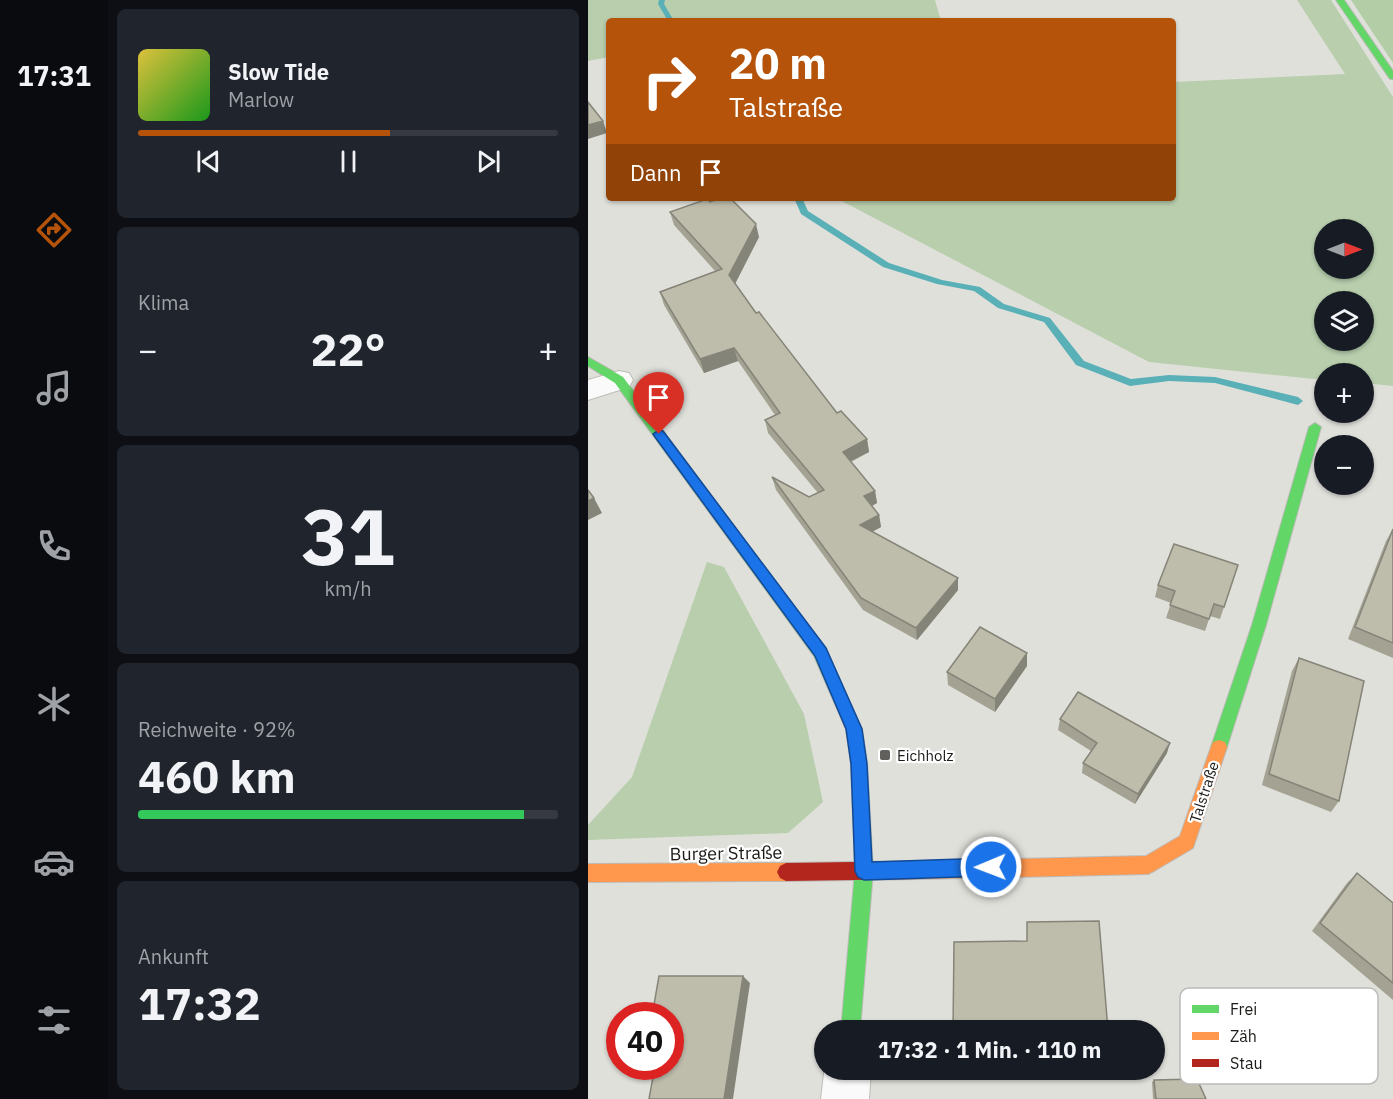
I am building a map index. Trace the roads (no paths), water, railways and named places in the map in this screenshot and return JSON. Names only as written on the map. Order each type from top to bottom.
[{"type":"street","points":[[1340,0],[1393,77]]},
{"type":"street","points":[[588,362],[619,380],[820,652],[854,729],[859,764],[864,871],[852,1020]]},
{"type":"street","points":[[588,390],[619,380]]},
{"type":"street","name":"Talstraße","points":[[864,871],[1148,865],[1187,842],[1259,625],[1315,427]]},
{"type":"street","name":"Burger Straße","points":[[588,873],[864,871]]},
{"type":"street","points":[[845,1099],[847,1080]]},
{"type":"waterway","points":[[662,0],[661,4],[669,18]]},
{"type":"waterway","points":[[799,201],[804,212],[886,265],[940,282],[977,289],[1001,306],[1047,320],[1080,363],[1130,383],[1169,378],[1215,380],[1298,401]]},
{"type":"place","name":"Eichholz","points":[[885,755]]}]
